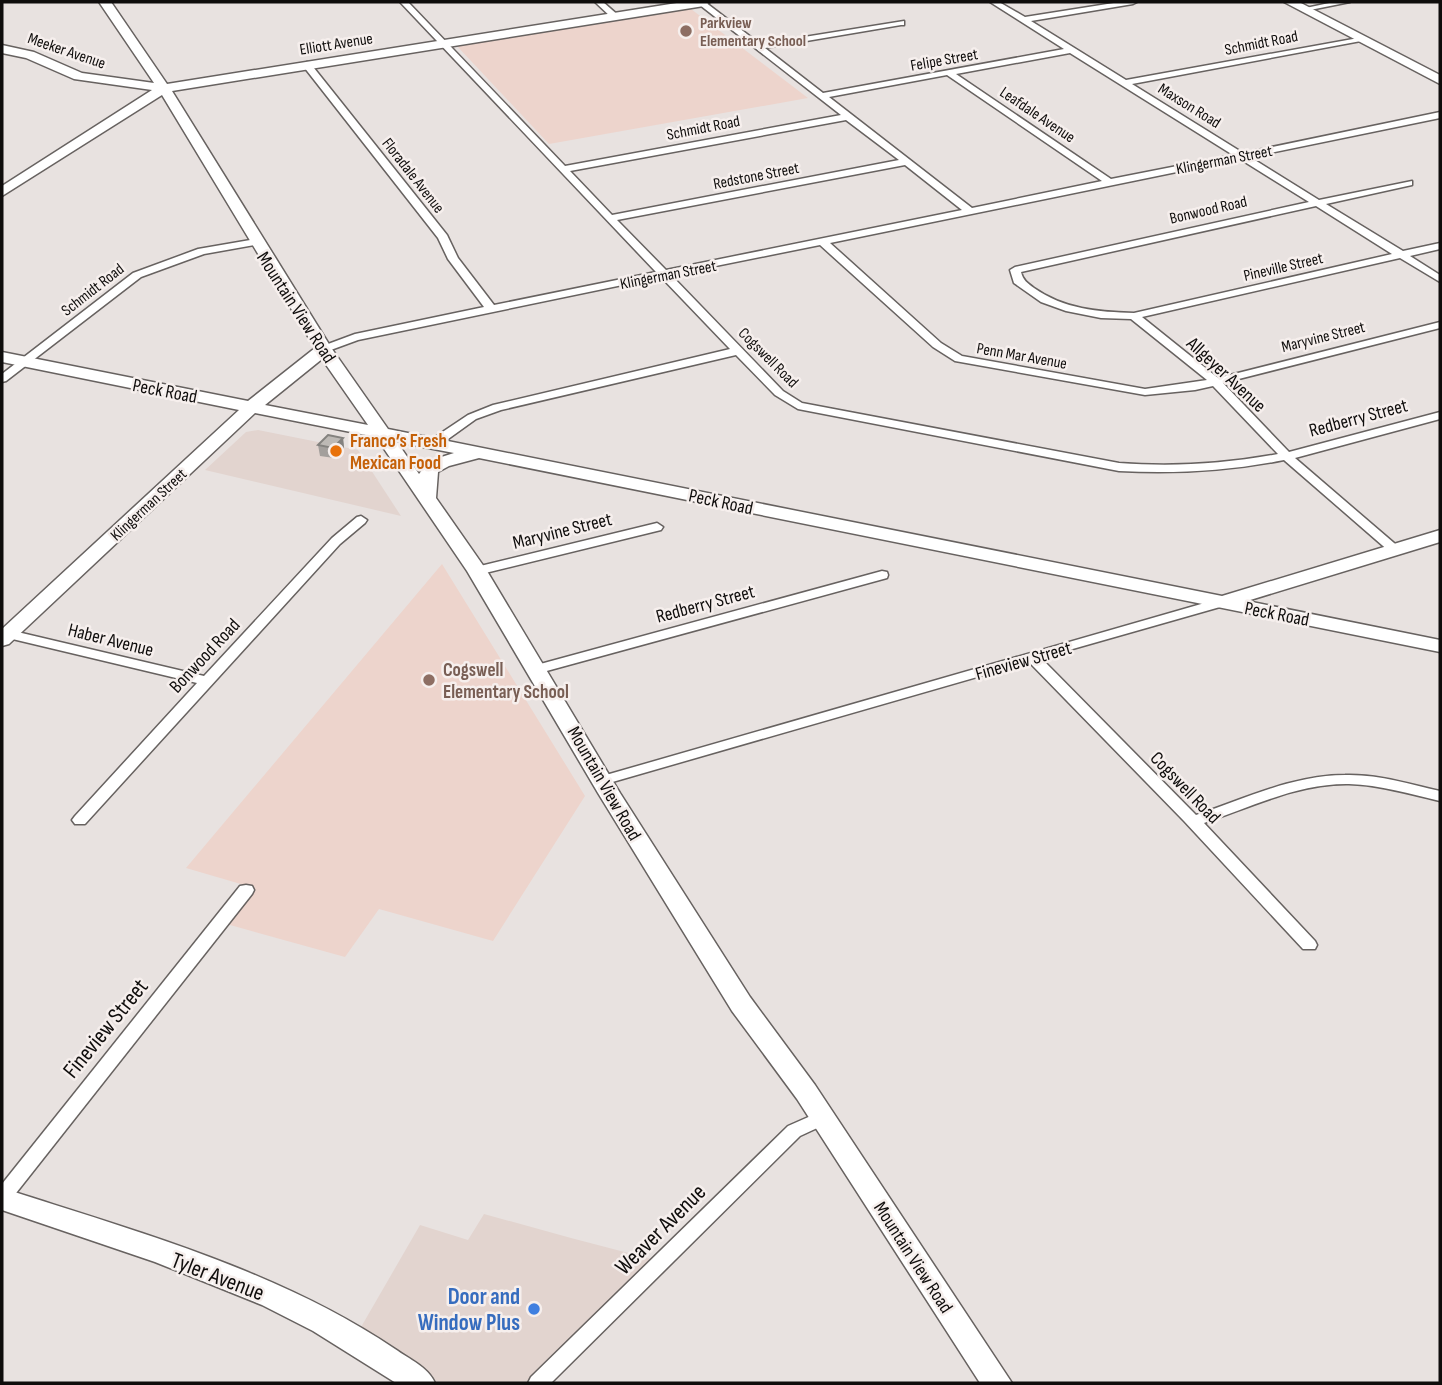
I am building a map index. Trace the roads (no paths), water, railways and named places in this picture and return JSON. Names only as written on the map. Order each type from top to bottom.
[{"type":"street","name":"Mountain View Road","points":[[105,2],[164,88],[324,349],[477,571],[538,669],[604,780],[609,793],[741,1004],[822,1118],[997,1383]]},
{"type":"street","name":"Cogswell Road","points":[[404,2],[612,218],[662,275],[787,400],[798,406],[840,417],[1145,470],[1218,470],[1286,456]]},
{"type":"street","points":[[599,2],[615,16]]},
{"type":"street","name":"Elliott Avenue","points":[[2,192],[164,88],[702,2]]},
{"type":"street","points":[[702,2],[846,117],[970,211]]},
{"type":"street","name":"Maxson Road","points":[[994,2],[1440,279]]},
{"type":"street","points":[[1024,20],[1133,2]]},
{"type":"street","points":[[1290,2],[1440,80]]},
{"type":"street","points":[[1305,9],[1346,2]]},
{"type":"street","points":[[758,47],[901,23]]},
{"type":"street","name":"Schmidt Road","points":[[1125,83],[1361,39]]},
{"type":"street","name":"Meeker Avenue","points":[[2,49],[30,55],[79,76],[164,88]]},
{"type":"street","name":"Felipe Street","points":[[821,96],[1073,50]]},
{"type":"street","name":"Floradale Avenue","points":[[307,65],[443,237],[453,259],[491,309]]},
{"type":"street","name":"Leafdale Avenue","points":[[948,72],[1109,182]]},
{"type":"street","name":"Klingerman Street","points":[[5,637],[252,407],[324,349],[355,337],[1440,115]]},
{"type":"street","name":"Schmidt Road","points":[[565,169],[846,117]]},
{"type":"street","name":"Redstone Street","points":[[612,218],[905,162]]},
{"type":"street","name":"Bonwood Road","points":[[1134,316],[1101,315],[1045,300],[1018,281],[1015,270],[1409,183]]},
{"type":"street","name":"Schmidt Road","points":[[2,379],[137,275],[202,251],[256,242]]},
{"type":"street","name":"Penn Mar Avenue","points":[[823,242],[937,345],[959,359],[1146,392],[1186,388],[1215,381]]},
{"type":"street","name":"Pineville Street","points":[[1134,316],[1440,246]]},
{"type":"street","name":"Allgeyer Avenue","points":[[1134,316],[1215,381],[1286,456],[1395,549]]},
{"type":"street","name":"Maryvine Street","points":[[1215,381],[1440,324]]},
{"type":"street","points":[[433,444],[472,417],[497,407],[738,351]]},
{"type":"street","name":"Peck Road","points":[[2,357],[1440,646]]},
{"type":"street","name":"Redberry Street","points":[[1286,456],[1440,415]]},
{"type":"street","points":[[428,501],[426,474],[430,468],[438,463],[480,453]]},
{"type":"street","name":"Bonwood Road","points":[[80,820],[336,541],[362,520]]},
{"type":"street","name":"Maryvine Street","points":[[477,571],[657,527]]},
{"type":"street","name":"Fineview Street","points":[[604,780],[1033,658],[1440,536]]},
{"type":"street","name":"Redberry Street","points":[[538,669],[882,575]]},
{"type":"street","name":"Haber Avenue","points":[[5,637],[205,681]]},
{"type":"street","name":"Cogswell Road","points":[[1033,658],[1194,821],[1309,945]]},
{"type":"street","points":[[1194,821],[1293,789],[1334,780],[1377,783],[1440,796]]},
{"type":"street","name":"Fineview Street","points":[[2,1198],[246,890]]},
{"type":"street","name":"Weaver Avenue","points":[[538,1383],[794,1131],[822,1118]]},
{"type":"street","name":"Tyler Avenue","points":[[2,1198],[260,1292],[333,1326],[382,1355],[419,1383]]},
{"type":"place","name":"Parkview Elementary School","points":[[686,31]]},
{"type":"place","name":"Franco’s Fresh Mexican Food","points":[[336,451]]},
{"type":"place","name":"Cogswell Elementary School","points":[[429,680]]},
{"type":"place","name":"Door and Window Plus","points":[[534,1309]]}]
